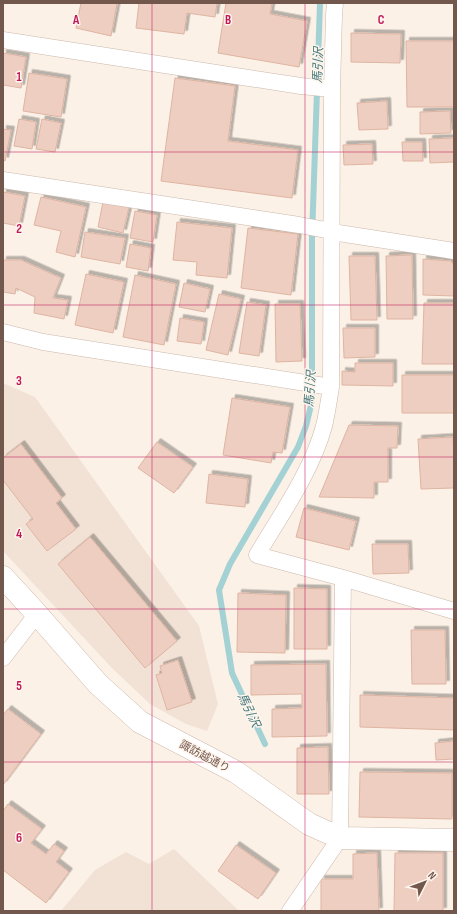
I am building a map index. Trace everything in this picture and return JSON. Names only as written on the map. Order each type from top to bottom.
[{"type":"street","points":[[336,3],[329,89],[327,386],[324,426],[313,457],[294,494],[257,555],[343,578],[454,611]]},
{"type":"street","points":[[3,40],[329,89]]},
{"type":"street","points":[[3,180],[299,225],[454,251]]},
{"type":"street","points":[[3,332],[43,342],[327,386]]},
{"type":"street","name":"諏訪越通り","points":[[3,577],[98,684],[140,722],[236,772],[309,824],[340,838],[454,840]]},
{"type":"street","points":[[290,911],[340,838],[343,578]]},
{"type":"street","points":[[3,658],[37,614]]},
{"type":"shaded area","points":[[3,383],[35,397],[199,626],[218,704],[207,731],[186,724],[150,704],[112,668],[3,551]]},
{"type":"shaded area","points":[[174,849],[239,911],[61,911],[95,870],[126,852],[149,864]]},
{"type":"building","points":[[81,3],[117,4],[111,36],[76,28]]},
{"type":"building","points":[[139,3],[217,3],[215,17],[187,13],[184,34],[136,28]]},
{"type":"building","points":[[226,3],[272,3],[270,14],[307,21],[299,67],[218,53]]},
{"type":"building","points":[[351,33],[401,34],[400,63],[351,62]]},
{"type":"building","points":[[406,41],[454,41],[454,107],[407,107]]},
{"type":"building","points":[[3,53],[26,57],[21,88],[3,85]]},
{"type":"building","points":[[29,73],[67,79],[61,117],[23,111]]},
{"type":"building","points":[[175,78],[235,86],[228,141],[298,150],[292,198],[161,181]]},
{"type":"building","points":[[387,101],[388,129],[359,130],[357,103]]},
{"type":"building","points":[[450,111],[451,133],[420,134],[420,112]]},
{"type":"building","points":[[19,119],[36,122],[32,149],[14,146]]},
{"type":"building","points":[[42,119],[61,123],[55,152],[36,149]]},
{"type":"building","points":[[3,129],[11,130],[5,161],[3,160]]},
{"type":"building","points":[[454,138],[454,162],[430,163],[429,139]]},
{"type":"building","points":[[402,142],[422,142],[423,161],[403,161]]},
{"type":"building","points":[[372,144],[373,164],[344,165],[343,145]]},
{"type":"building","points":[[3,192],[25,196],[19,226],[3,223]]},
{"type":"building","points":[[41,197],[86,207],[75,257],[56,252],[61,231],[34,225]]},
{"type":"building","points":[[103,202],[129,207],[123,233],[98,227]]},
{"type":"building","points":[[135,211],[157,215],[153,242],[130,238]]},
{"type":"building","points":[[177,222],[232,228],[227,278],[196,275],[197,262],[173,260]]},
{"type":"building","points":[[248,228],[298,234],[291,295],[241,288]]},
{"type":"building","points":[[85,232],[125,238],[120,264],[81,257]]},
{"type":"building","points":[[130,244],[151,248],[148,271],[126,267]]},
{"type":"building","points":[[412,255],[413,319],[387,319],[386,256]]},
{"type":"building","points":[[349,256],[375,256],[377,320],[351,320]]},
{"type":"building","points":[[423,259],[451,261],[454,265],[454,296],[423,295]]},
{"type":"building","points":[[3,260],[21,260],[61,278],[53,298],[68,300],[64,319],[34,313],[35,297],[16,288],[15,294],[3,292]]},
{"type":"building","points":[[86,274],[124,282],[113,333],[75,325]]},
{"type":"building","points":[[135,275],[176,284],[164,345],[123,337]]},
{"type":"building","points":[[184,283],[210,289],[205,312],[179,307]]},
{"type":"building","points":[[219,294],[241,299],[228,355],[206,350]]},
{"type":"building","points":[[247,302],[266,305],[259,356],[239,353]]},
{"type":"building","points":[[424,303],[454,303],[454,364],[422,364]]},
{"type":"building","points":[[275,304],[300,304],[302,361],[276,362]]},
{"type":"building","points":[[180,318],[204,322],[201,344],[177,341]]},
{"type":"building","points":[[343,328],[375,328],[375,357],[344,358]]},
{"type":"building","points":[[355,363],[393,363],[393,386],[342,385],[342,371],[355,372]]},
{"type":"building","points":[[402,375],[454,375],[454,413],[402,413]]},
{"type":"building","points":[[232,398],[290,407],[282,453],[273,452],[271,463],[223,455]]},
{"type":"building","points":[[349,425],[398,426],[397,448],[388,448],[388,482],[374,482],[374,498],[319,497]]},
{"type":"building","points":[[453,437],[454,488],[421,489],[418,439]]},
{"type":"building","points":[[157,442],[193,467],[174,493],[138,468]]},
{"type":"building","points":[[21,444],[62,498],[56,503],[76,529],[47,551],[26,524],[33,519],[3,480],[3,458]]},
{"type":"building","points":[[209,474],[248,479],[245,507],[206,503]]},
{"type":"building","points":[[304,508],[356,521],[349,550],[296,537]]},
{"type":"building","points":[[90,537],[177,641],[145,668],[58,564]]},
{"type":"building","points":[[372,544],[408,544],[409,573],[373,574]]},
{"type":"building","points":[[294,588],[327,589],[327,649],[294,649]]},
{"type":"building","points":[[238,593],[286,595],[285,653],[237,652]]},
{"type":"building","points":[[411,630],[445,630],[446,684],[412,684]]},
{"type":"building","points":[[178,660],[192,702],[167,710],[156,675],[162,673],[160,666]]},
{"type":"building","points":[[326,664],[327,736],[272,737],[272,709],[302,708],[302,694],[251,695],[251,665]]},
{"type":"building","points":[[360,695],[454,698],[454,730],[360,727]]},
{"type":"building","points":[[8,709],[41,734],[3,785],[3,715]]},
{"type":"building","points":[[454,741],[454,759],[436,760],[435,743]]},
{"type":"building","points":[[328,747],[329,794],[297,794],[297,748]]},
{"type":"building","points":[[360,772],[452,773],[452,819],[359,817]]},
{"type":"building","points":[[8,804],[42,829],[31,843],[46,854],[54,844],[64,851],[56,862],[69,872],[46,903],[3,870],[3,811]]},
{"type":"building","points":[[236,845],[276,873],[258,899],[218,871]]},
{"type":"building","points":[[377,853],[379,911],[321,911],[321,879],[353,879],[353,854]]},
{"type":"building","points":[[395,853],[443,853],[443,911],[394,911]]},
{"type":"waterway","name":"馬引沢","points":[[265,744],[232,673],[219,590],[230,564],[298,447],[306,426],[312,401],[312,237],[320,3]]}]
